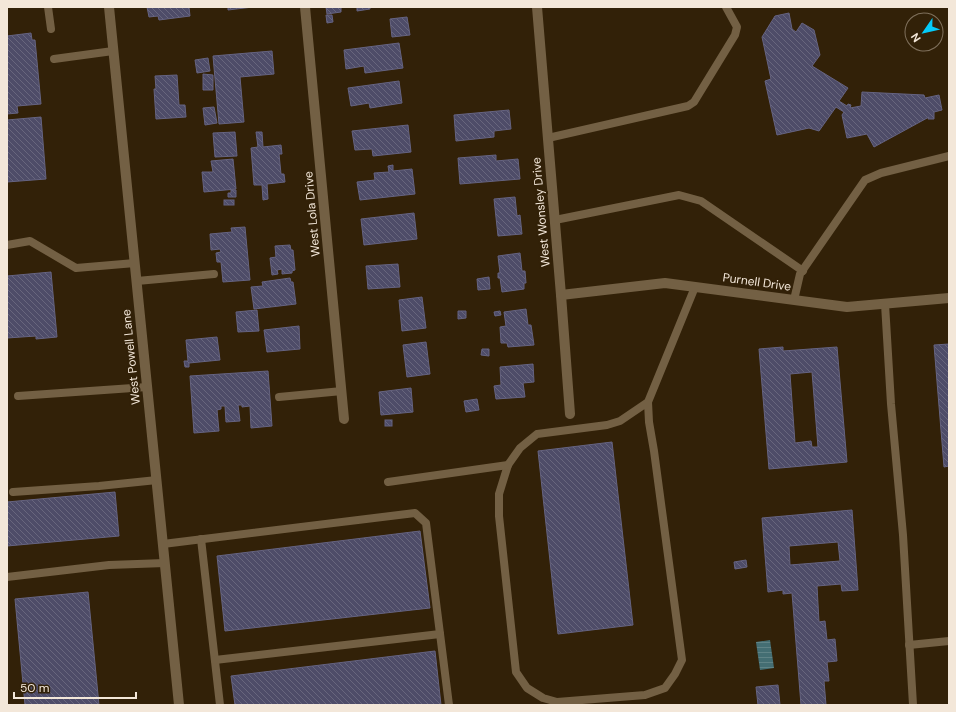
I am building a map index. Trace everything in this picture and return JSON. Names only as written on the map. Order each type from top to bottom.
[{"type":"street","name":"West Powell Lane","points":[[109,7],[179,705]]},
{"type":"street","name":"West Lola Drive","points":[[305,7],[344,419]]},
{"type":"street","name":"West Wonsley Drive","points":[[537,7],[570,414]]},
{"type":"street","name":"Purnell Drive","points":[[561,295],[665,283],[847,308],[949,299]]},
{"type":"lane","points":[[48,7],[50,29]]},
{"type":"lane","points":[[548,138],[688,106],[694,102],[735,35],[737,28],[726,7]]},
{"type":"lane","points":[[54,59],[113,50]]},
{"type":"lane","points":[[794,300],[800,274],[865,180],[881,174],[949,156]]},
{"type":"lane","points":[[555,220],[679,195],[701,200],[803,271]]},
{"type":"lane","points":[[7,244],[30,241],[76,268],[134,263]]},
{"type":"lane","points":[[136,281],[214,274]]},
{"type":"lane","points":[[648,402],[620,421],[607,426],[537,434],[520,448],[508,465],[499,494],[499,516],[516,672],[527,688],[543,698],[557,702],[645,695],[665,688],[675,674],[682,660],[649,422],[648,402],[695,287]]},
{"type":"lane","points":[[885,304],[891,404],[903,535],[912,705]]},
{"type":"lane","points":[[18,396],[147,387]]},
{"type":"lane","points":[[279,397],[342,391]]},
{"type":"lane","points":[[388,482],[508,465]]},
{"type":"lane","points":[[13,492],[157,480]]},
{"type":"lane","points":[[163,544],[415,513],[426,523],[449,705]]},
{"type":"lane","points":[[201,539],[220,705]]},
{"type":"lane","points":[[7,577],[109,565],[165,564]]},
{"type":"lane","points":[[215,660],[440,634]]},
{"type":"lane","points":[[909,645],[949,641]]},
{"type":"water","points":[[770,640],[774,668],[760,670],[756,642]]},
{"type":"building","points":[[147,7],[189,7],[190,16],[159,20],[158,16],[149,17]]},
{"type":"building","points":[[228,7],[253,7],[228,10]]},
{"type":"building","points":[[326,7],[341,7],[341,12],[327,14]]},
{"type":"building","points":[[357,7],[370,7],[370,9],[357,11]]},
{"type":"building","points":[[789,13],[792,29],[796,32],[802,23],[814,30],[820,55],[812,66],[848,88],[839,101],[847,106],[848,104],[851,105],[850,108],[861,106],[862,92],[924,95],[925,98],[939,95],[942,110],[934,112],[934,119],[928,119],[929,117],[874,147],[867,134],[847,138],[842,115],[844,112],[836,107],[819,131],[809,128],[777,135],[765,81],[771,79],[762,37],[775,16]]},
{"type":"building","points":[[326,15],[332,15],[333,22],[327,23]]},
{"type":"building","points":[[407,17],[410,35],[392,37],[390,19]]},
{"type":"building","points":[[31,33],[32,40],[35,40],[41,104],[17,106],[18,113],[7,114],[7,36]]},
{"type":"building","points":[[399,43],[403,68],[365,73],[364,66],[346,69],[344,50]]},
{"type":"building","points":[[272,51],[274,74],[240,77],[244,122],[219,124],[213,56]]},
{"type":"building","points":[[208,58],[210,71],[197,73],[195,60]]},
{"type":"building","points":[[203,74],[213,75],[213,90],[203,90]]},
{"type":"building","points":[[177,75],[179,105],[185,105],[186,117],[156,119],[154,89],[156,89],[155,76]]},
{"type":"building","points":[[399,81],[402,103],[370,108],[369,103],[351,106],[348,88]]},
{"type":"building","points":[[214,107],[217,123],[205,125],[203,108]]},
{"type":"building","points":[[509,110],[511,129],[494,131],[494,137],[456,141],[454,115]]},
{"type":"building","points":[[41,117],[46,179],[7,182],[7,120]]},
{"type":"building","points":[[408,125],[411,152],[373,156],[372,149],[355,150],[352,131]]},
{"type":"building","points":[[235,132],[237,156],[215,157],[213,133]]},
{"type":"building","points":[[256,132],[262,132],[263,147],[281,145],[282,154],[279,154],[281,174],[284,174],[285,182],[267,184],[268,199],[263,200],[262,185],[254,185],[251,148],[258,147]]},
{"type":"building","points":[[496,155],[496,161],[518,159],[520,179],[460,184],[458,158]]},
{"type":"building","points":[[233,159],[236,189],[204,192],[202,172],[213,172],[211,161]]},
{"type":"building","points":[[393,165],[393,171],[412,169],[415,194],[360,200],[357,182],[375,180],[374,173],[389,172],[388,166]]},
{"type":"building","points":[[231,190],[236,190],[236,197],[228,197],[228,193],[231,193]]},
{"type":"building","points":[[515,197],[517,216],[520,215],[522,234],[498,236],[494,199]]},
{"type":"building","points":[[224,200],[234,200],[234,205],[224,205]]},
{"type":"building","points":[[414,213],[417,239],[364,245],[361,219]]},
{"type":"building","points":[[245,227],[250,280],[223,282],[221,262],[217,262],[216,253],[221,252],[220,249],[211,250],[210,234],[232,232],[231,228]]},
{"type":"building","points":[[290,245],[291,250],[293,250],[295,270],[292,271],[292,273],[282,274],[282,269],[277,270],[278,274],[272,275],[270,258],[276,257],[275,246]]},
{"type":"building","points":[[520,253],[522,271],[525,271],[526,283],[524,283],[524,289],[502,292],[500,278],[498,278],[498,273],[500,273],[498,256]]},
{"type":"building","points":[[398,264],[400,287],[368,289],[366,266]]},
{"type":"building","points":[[51,272],[57,337],[36,339],[36,336],[7,338],[7,276]]},
{"type":"building","points":[[489,277],[490,289],[478,290],[477,279]]},
{"type":"building","points":[[290,278],[291,282],[293,282],[296,304],[254,309],[251,287],[263,286],[262,282]]},
{"type":"building","points":[[422,297],[426,328],[402,331],[399,300]]},
{"type":"building","points":[[526,309],[528,325],[531,325],[534,345],[508,347],[507,343],[501,343],[500,327],[506,326],[504,312]]},
{"type":"building","points":[[257,310],[259,331],[238,332],[236,312]]},
{"type":"building","points":[[458,311],[466,311],[466,318],[458,319]]},
{"type":"building","points":[[500,311],[501,315],[495,316],[494,312]]},
{"type":"building","points":[[299,326],[300,349],[267,352],[264,330]]},
{"type":"building","points":[[217,337],[220,360],[189,363],[189,367],[185,367],[184,361],[188,361],[186,340]]},
{"type":"building","points":[[426,342],[430,374],[407,377],[403,345]]},
{"type":"building","points":[[949,344],[949,466],[944,467],[934,345]]},
{"type":"building","points":[[783,347],[783,351],[837,347],[847,462],[769,469],[759,349]],"holes":[[[812,372],[818,447],[812,447],[811,441],[795,443],[790,374]]]},
{"type":"building","points":[[482,349],[489,349],[489,356],[481,355]]},
{"type":"building","points":[[533,364],[534,382],[523,383],[525,397],[496,399],[494,386],[501,385],[500,367]]},
{"type":"building","points":[[268,371],[272,426],[251,428],[250,406],[242,407],[242,405],[238,405],[240,421],[226,422],[225,406],[221,406],[221,409],[217,410],[219,431],[194,433],[190,376]]},
{"type":"building","points":[[411,388],[413,412],[381,415],[379,392]]},
{"type":"building","points":[[477,399],[479,410],[466,412],[464,401]]},
{"type":"building","points":[[385,420],[392,420],[392,426],[385,426]]},
{"type":"building","points":[[612,442],[633,625],[558,634],[538,451]]},
{"type":"building","points":[[115,492],[119,536],[7,546],[7,502]]},
{"type":"building","points":[[852,510],[858,590],[842,591],[841,584],[817,586],[819,622],[825,621],[827,640],[835,639],[837,661],[827,662],[829,681],[824,681],[826,705],[801,705],[792,593],[783,594],[783,590],[768,592],[762,518]],"holes":[[[838,542],[840,561],[790,565],[789,546]]]},
{"type":"building","points":[[420,531],[430,608],[225,631],[217,556]]},
{"type":"building","points":[[746,560],[747,567],[735,569],[734,562]]},
{"type":"building","points":[[88,592],[99,705],[25,705],[15,599]]},
{"type":"building","points":[[435,651],[441,705],[235,705],[231,676]]},
{"type":"building","points":[[778,685],[780,705],[758,705],[756,687]]}]
